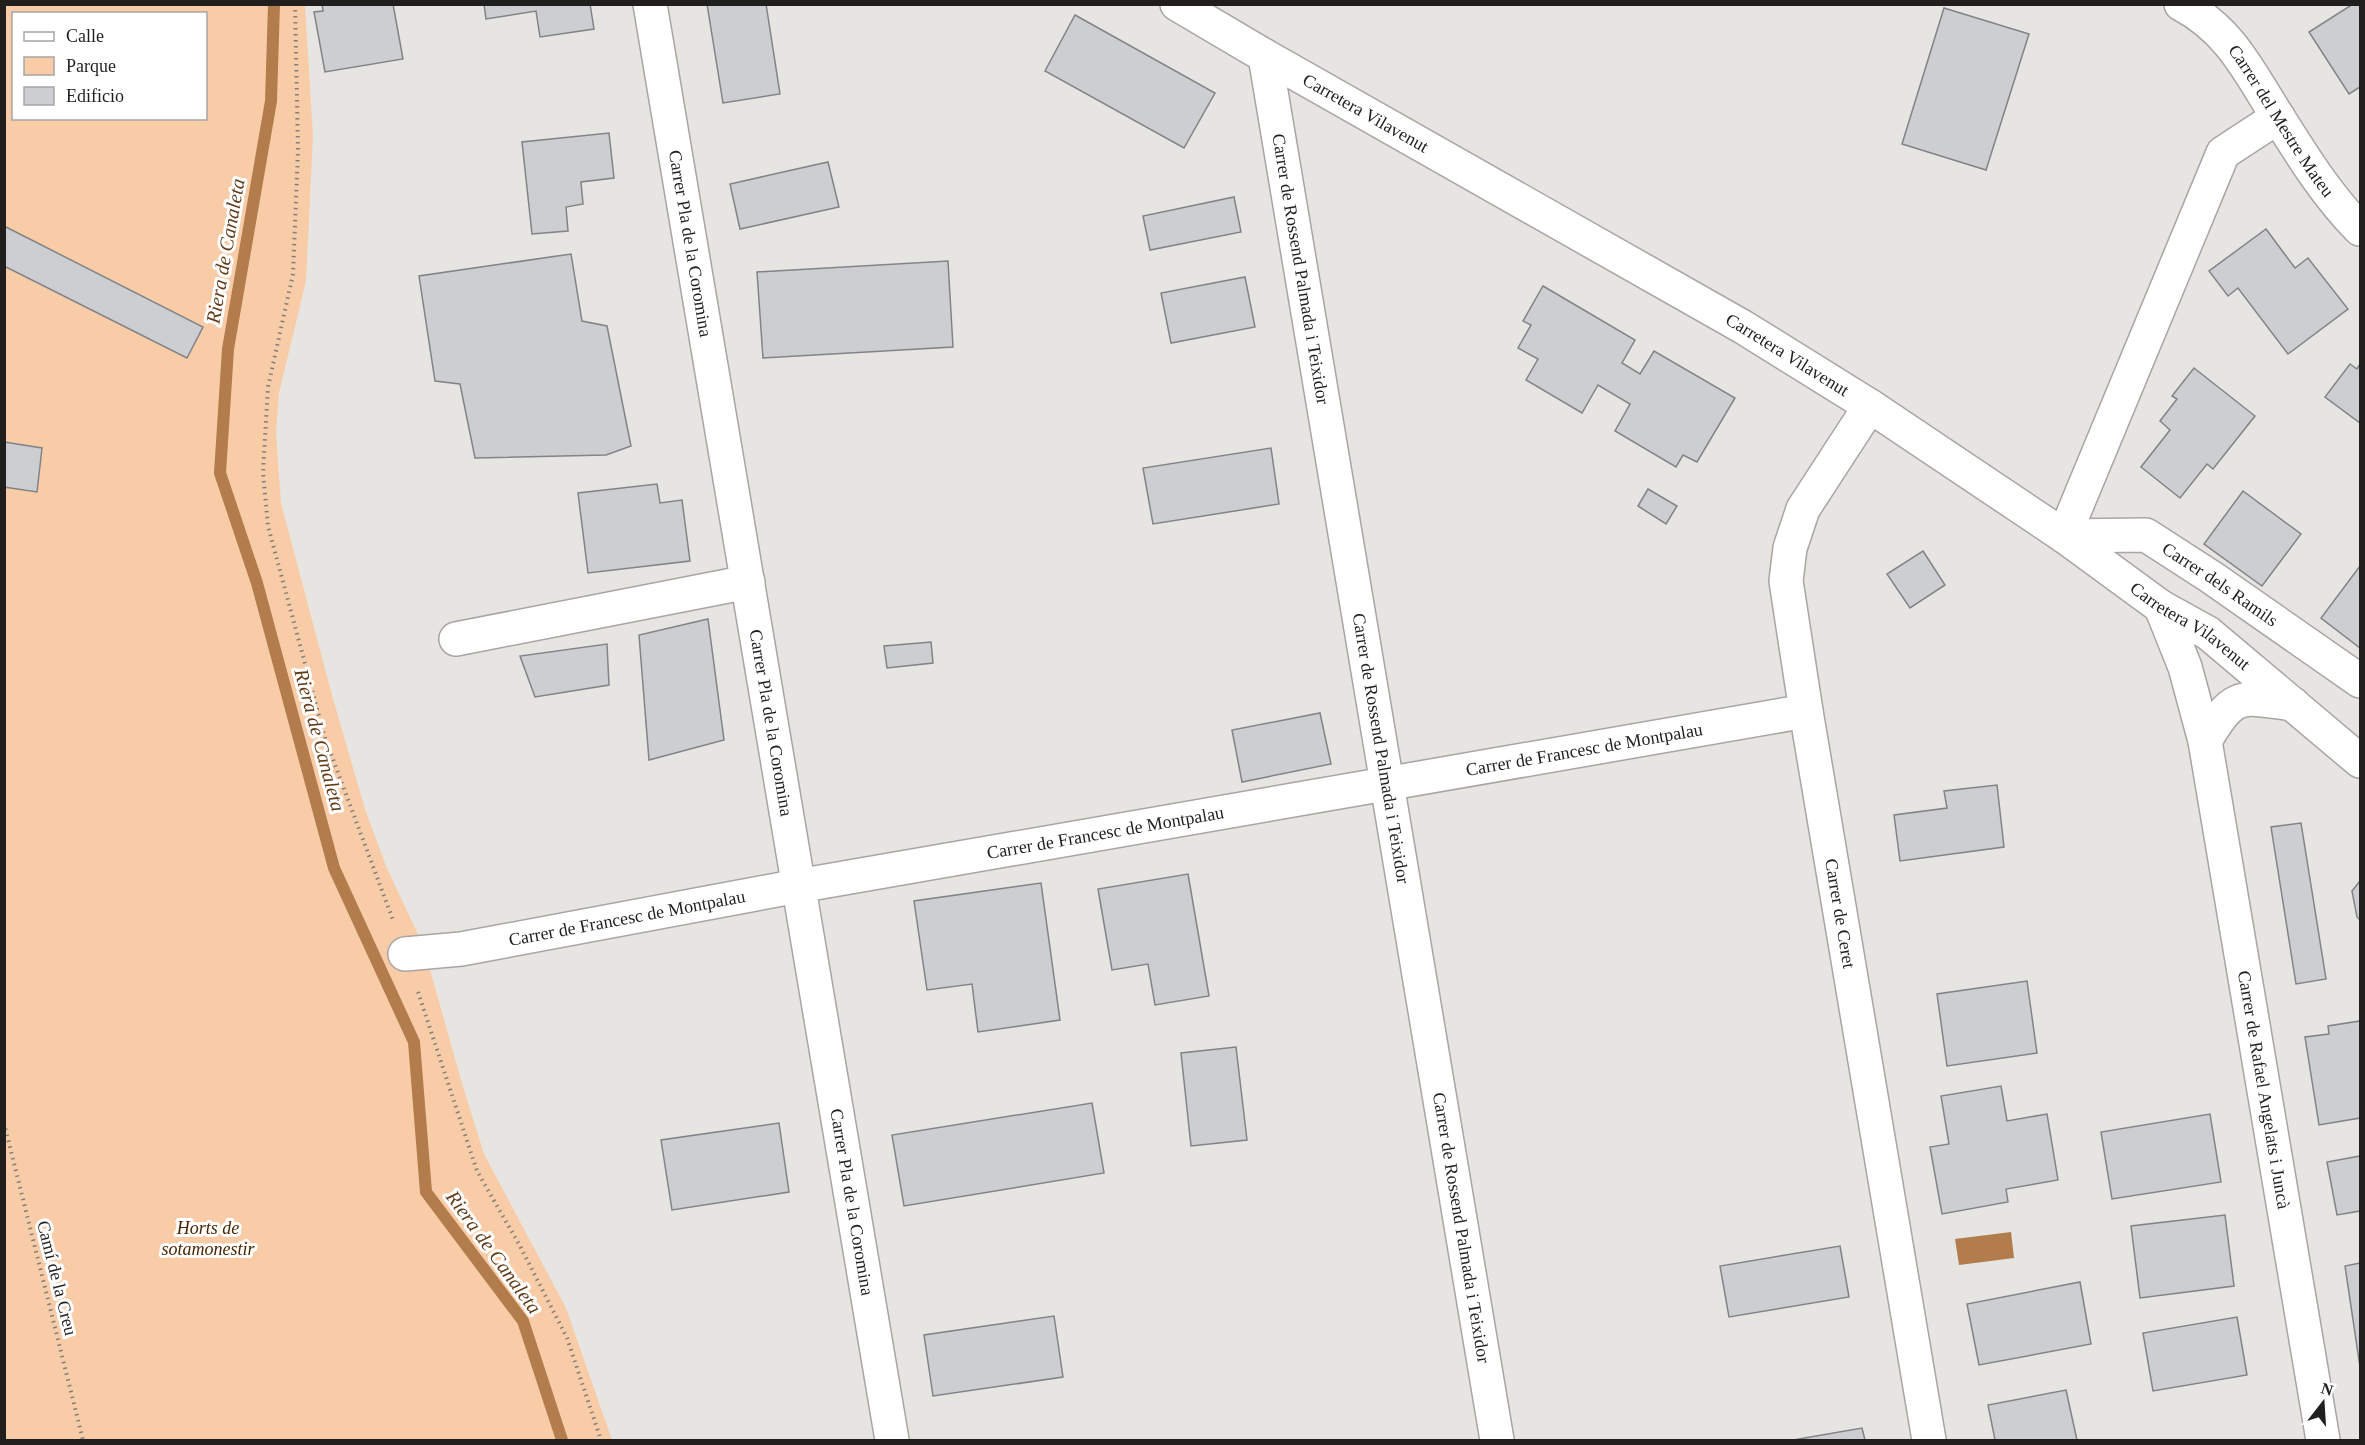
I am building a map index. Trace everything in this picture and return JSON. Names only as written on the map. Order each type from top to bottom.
[{"type":"street","name":"Carrer Pla de la Coromina","points":[[650,4],[892,1440]]},
{"type":"street","name":"Carretera Vilavenut","points":[[1177,4],[1264,56],[1743,327],[1870,406],[2064,536],[2161,607],[2208,633],[2361,761]]},
{"type":"street","name":"Carrer del Mestre Mateu","points":[[2193,8],[2234,46],[2278,117],[2354,210]]},
{"type":"street","name":"Carrer de Rossend Palmada i Teixidor","points":[[1264,56],[1497,1440]]},
{"type":"street","points":[[2064,536],[2223,153],[2278,117]]},
{"type":"street","name":"Carrer de Ceret","points":[[1870,406],[1803,509],[1790,548],[1786,581],[1929,1440]]},
{"type":"street","name":"Carrer dels Ramils","points":[[2064,536],[2146,535],[2361,681]]},
{"type":"street","points":[[456,639],[748,582]]},
{"type":"street","name":"Carrer de Rafael Angelats i Juncà","points":[[2161,607],[2185,667],[2205,741],[2323,1440]]},
{"type":"street","points":[[2205,741],[2230,706],[2248,698],[2293,704]]},
{"type":"street","name":"Carrer de Francesc de Montpalau","points":[[405,954],[461,949],[798,886],[1806,711]]},
{"type":"path","points":[[295,4],[298,150],[293,274],[268,387],[263,472],[268,526],[324,738],[405,954],[477,1171],[520,1246],[567,1338],[601,1440]]},
{"type":"path","name":"Camí de la Creu","points":[[4,1123],[83,1440]]},
{"type":"green space","name":"Horts de sotamonestir","points":[[5,5],[305,5],[313,136],[306,281],[279,393],[276,433],[281,503],[365,809],[386,866],[423,945],[484,1154],[566,1308],[612,1440],[5,1440]]},
{"type":"shaded area","points":[[2011,1232],[2014,1258],[1959,1265],[1955,1239]]},
{"type":"building","points":[[322,4],[393,4],[403,59],[325,72],[314,12],[323,11]]},
{"type":"building","points":[[484,4],[590,4],[594,29],[540,37],[536,11],[486,19]]},
{"type":"building","points":[[707,4],[766,4],[780,94],[723,103]]},
{"type":"building","points":[[2353,4],[2360,4],[2360,87],[2349,94],[2309,32]]},
{"type":"building","points":[[1944,8],[2029,34],[1986,170],[1902,144]]},
{"type":"building","points":[[1075,15],[1215,93],[1184,148],[1045,71]]},
{"type":"building","points":[[609,133],[614,178],[581,182],[583,204],[566,207],[568,231],[532,234],[522,142]]},
{"type":"building","points":[[828,162],[839,207],[740,229],[730,184]]},
{"type":"building","points":[[1234,197],[1241,232],[1150,250],[1143,216]]},
{"type":"building","points":[[4,226],[203,327],[187,358],[4,266]]},
{"type":"building","points":[[2266,229],[2295,268],[2308,258],[2348,309],[2288,354],[2238,288],[2228,296],[2209,271]]},
{"type":"building","points":[[571,254],[582,321],[607,326],[631,446],[606,455],[475,458],[460,384],[435,381],[419,276]]},
{"type":"building","points":[[948,261],[953,347],[763,358],[757,272]]},
{"type":"building","points":[[1245,277],[1255,327],[1171,343],[1161,293]]},
{"type":"building","points":[[1543,286],[1635,340],[1622,363],[1640,374],[1654,351],[1735,398],[1697,462],[1683,455],[1676,467],[1615,431],[1630,404],[1598,385],[1582,413],[1526,380],[1538,359],[1518,348],[1531,325],[1523,321]]},
{"type":"building","points":[[2350,364],[2357,369],[2360,364],[2360,423],[2325,397]]},
{"type":"building","points":[[2194,368],[2255,416],[2213,469],[2207,464],[2180,498],[2141,467],[2170,430],[2160,421],[2177,399],[2172,396]]},
{"type":"building","points":[[4,442],[42,448],[37,492],[4,487]]},
{"type":"building","points":[[1271,448],[1279,504],[1153,524],[1143,468]]},
{"type":"building","points":[[657,484],[660,503],[682,500],[690,561],[588,573],[578,493]]},
{"type":"building","points":[[1648,489],[1677,506],[1666,524],[1638,506]]},
{"type":"building","points":[[2243,491],[2301,534],[2262,586],[2204,544]]},
{"type":"building","points":[[1923,551],[1945,585],[1910,608],[1887,574]]},
{"type":"building","points":[[2360,566],[2360,648],[2321,618]]},
{"type":"building","points":[[708,619],[724,740],[649,760],[639,635]]},
{"type":"building","points":[[931,642],[933,663],[887,668],[884,646]]},
{"type":"building","points":[[607,644],[609,685],[535,697],[520,656]]},
{"type":"building","points":[[1320,713],[1331,764],[1242,782],[1232,730]]},
{"type":"building","points":[[1997,785],[2004,847],[1900,861],[1894,815],[1947,808],[1944,791]]},
{"type":"building","points":[[2301,823],[2326,979],[2296,984],[2271,827]]},
{"type":"building","points":[[1188,874],[1209,996],[1155,1005],[1148,964],[1112,970],[1098,889]]},
{"type":"building","points":[[2360,881],[2360,920],[2357,917],[2352,891]]},
{"type":"building","points":[[1041,883],[1060,1020],[978,1032],[972,984],[927,990],[914,901]]},
{"type":"building","points":[[2027,981],[2037,1053],[1947,1066],[1937,994]]},
{"type":"building","points":[[2360,1021],[2360,1118],[2319,1125],[2305,1037],[2329,1034],[2328,1026]]},
{"type":"building","points":[[1236,1047],[1247,1140],[1191,1146],[1181,1053]]},
{"type":"building","points":[[2001,1086],[2007,1121],[2047,1114],[2058,1180],[2006,1189],[2008,1202],[1942,1214],[1930,1147],[1949,1144],[1941,1096]]},
{"type":"building","points":[[1092,1103],[1104,1173],[904,1206],[892,1135]]},
{"type":"building","points":[[2210,1114],[2221,1182],[2112,1199],[2101,1132]]},
{"type":"building","points":[[779,1123],[789,1192],[672,1210],[661,1140]]},
{"type":"building","points":[[2360,1156],[2360,1211],[2337,1215],[2327,1162]]},
{"type":"building","points":[[2225,1215],[2234,1286],[2140,1298],[2131,1226]]},
{"type":"building","points":[[1840,1246],[1849,1297],[1729,1317],[1720,1266]]},
{"type":"building","points":[[2360,1263],[2360,1367],[2345,1266]]},
{"type":"building","points":[[2080,1282],[2091,1344],[1979,1365],[1967,1304]]},
{"type":"building","points":[[1054,1316],[1063,1377],[933,1396],[924,1335]]},
{"type":"building","points":[[2237,1317],[2247,1375],[2153,1391],[2143,1333]]},
{"type":"building","points":[[2066,1390],[2077,1440],[1995,1440],[1988,1405]]},
{"type":"building","points":[[1862,1428],[1865,1440],[1793,1440]]},
{"type":"waterway","name":"Riera de Canaleta","points":[[274,4],[271,101],[228,349],[220,473],[257,583],[334,868],[414,1042],[426,1192],[523,1321],[562,1440]]}]
